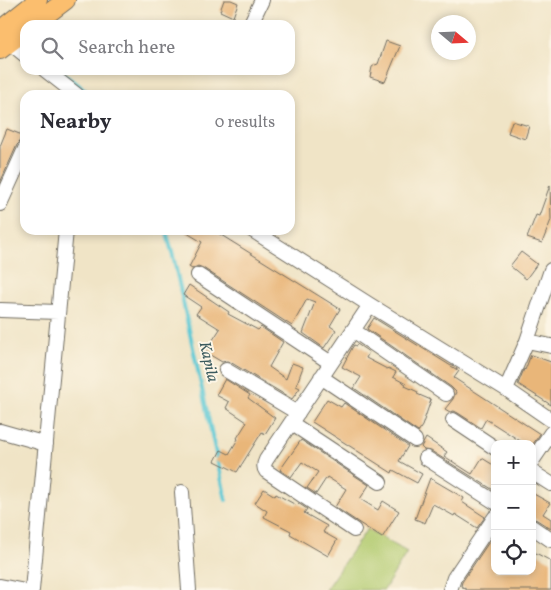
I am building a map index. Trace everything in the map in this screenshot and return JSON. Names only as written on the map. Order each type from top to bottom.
[{"type":"main road","points":[[2,39],[38,0]]},
{"type":"main road","points":[[40,20],[66,0]]},
{"type":"main road","points":[[2,39],[20,33]]},
{"type":"street","points":[[252,20],[262,0]]},
{"type":"street","points":[[2,39],[20,52]]},
{"type":"street","points":[[51,75],[70,90]]},
{"type":"street","points":[[0,204],[20,160]]},
{"type":"street","points":[[32,590],[66,235]]},
{"type":"street","points":[[260,235],[506,389],[551,420]]},
{"type":"street","points":[[506,389],[548,291],[551,270]]},
{"type":"street","points":[[198,275],[331,362]]},
{"type":"street","points":[[354,530],[264,468],[266,460],[370,305]]},
{"type":"street","points":[[0,310],[58,312]]},
{"type":"street","points":[[353,330],[446,394]]},
{"type":"street","points":[[527,341],[551,346]]},
{"type":"street","points":[[226,370],[380,482]]},
{"type":"street","points":[[321,377],[415,440]]},
{"type":"street","points":[[453,420],[491,445]]},
{"type":"street","points":[[0,431],[46,444]]},
{"type":"street","points":[[536,455],[551,433]]},
{"type":"street","points":[[426,458],[491,499]]},
{"type":"street","points":[[536,475],[551,484]]},
{"type":"street","points":[[182,492],[189,590]]},
{"type":"street","points":[[450,590],[454,578],[491,523]]},
{"type":"street","points":[[536,530],[551,540]]},
{"type":"street","points":[[0,586],[20,590]]},
{"type":"green space","points":[[367,529],[407,552],[384,590],[325,590]]},
{"type":"building","points":[[224,0],[238,3],[233,17],[220,11]]},
{"type":"building","points":[[386,41],[400,46],[385,82],[370,77],[372,67],[378,64]]},
{"type":"building","points":[[512,121],[529,126],[525,139],[508,133]]},
{"type":"building","points":[[7,129],[20,134],[20,142],[0,183],[0,146]]},
{"type":"building","points":[[550,185],[551,220],[542,243],[527,238],[536,215],[539,216]]},
{"type":"building","points":[[190,235],[221,235],[340,309],[330,326],[336,330],[324,348],[303,333],[315,302],[307,299],[292,326],[203,268],[198,266],[192,269],[189,267],[202,242]]},
{"type":"building","points":[[521,252],[537,264],[526,279],[510,266]]},
{"type":"building","points":[[189,285],[229,312],[228,314],[258,330],[261,327],[283,342],[269,367],[286,379],[292,363],[303,367],[296,386],[300,388],[292,399],[230,362],[222,362],[205,352],[220,329],[196,314],[201,307],[183,295]]},
{"type":"building","points":[[374,318],[459,371],[454,378],[540,434],[536,440],[519,440],[486,419],[481,428],[458,413],[445,409],[456,392],[367,329]]},
{"type":"building","points":[[357,344],[369,352],[366,358],[396,372],[393,377],[406,384],[405,386],[418,392],[417,394],[431,400],[418,432],[354,388],[361,377],[342,367],[352,348]]},
{"type":"building","points":[[531,355],[551,362],[551,405],[518,384]]},
{"type":"building","points":[[225,379],[250,395],[248,398],[275,418],[265,434],[262,432],[237,472],[215,461],[221,450],[229,454],[247,422],[226,408],[229,402],[216,395]]},
{"type":"building","points":[[327,399],[341,407],[344,403],[408,446],[399,461],[422,474],[417,483],[393,470],[392,473],[312,422]]},
{"type":"building","points":[[426,438],[447,452],[444,456],[472,474],[482,458],[491,464],[491,488],[431,451],[424,450],[421,447]]},
{"type":"building","points":[[301,440],[369,485],[360,499],[378,510],[383,501],[399,511],[382,538],[335,507],[346,489],[327,477],[316,494],[307,488],[318,472],[302,462],[291,477],[280,470]]},
{"type":"building","points":[[430,478],[464,498],[462,502],[485,517],[477,528],[455,514],[454,516],[433,504],[425,523],[415,519]]},
{"type":"building","points":[[264,489],[296,505],[298,503],[307,509],[304,513],[327,526],[323,532],[337,540],[328,556],[290,534],[291,531],[264,517],[267,511],[255,503]]},
{"type":"building","points":[[536,495],[550,503],[543,514],[551,519],[551,529],[537,520]]},
{"type":"building","points":[[491,539],[491,575],[536,575],[536,553],[551,561],[551,590],[467,590],[461,586]]},
{"type":"waterway","name":"Kapila","points":[[66,75],[85,90]]},
{"type":"waterway","name":"Kapila","points":[[167,235],[226,500]]}]
